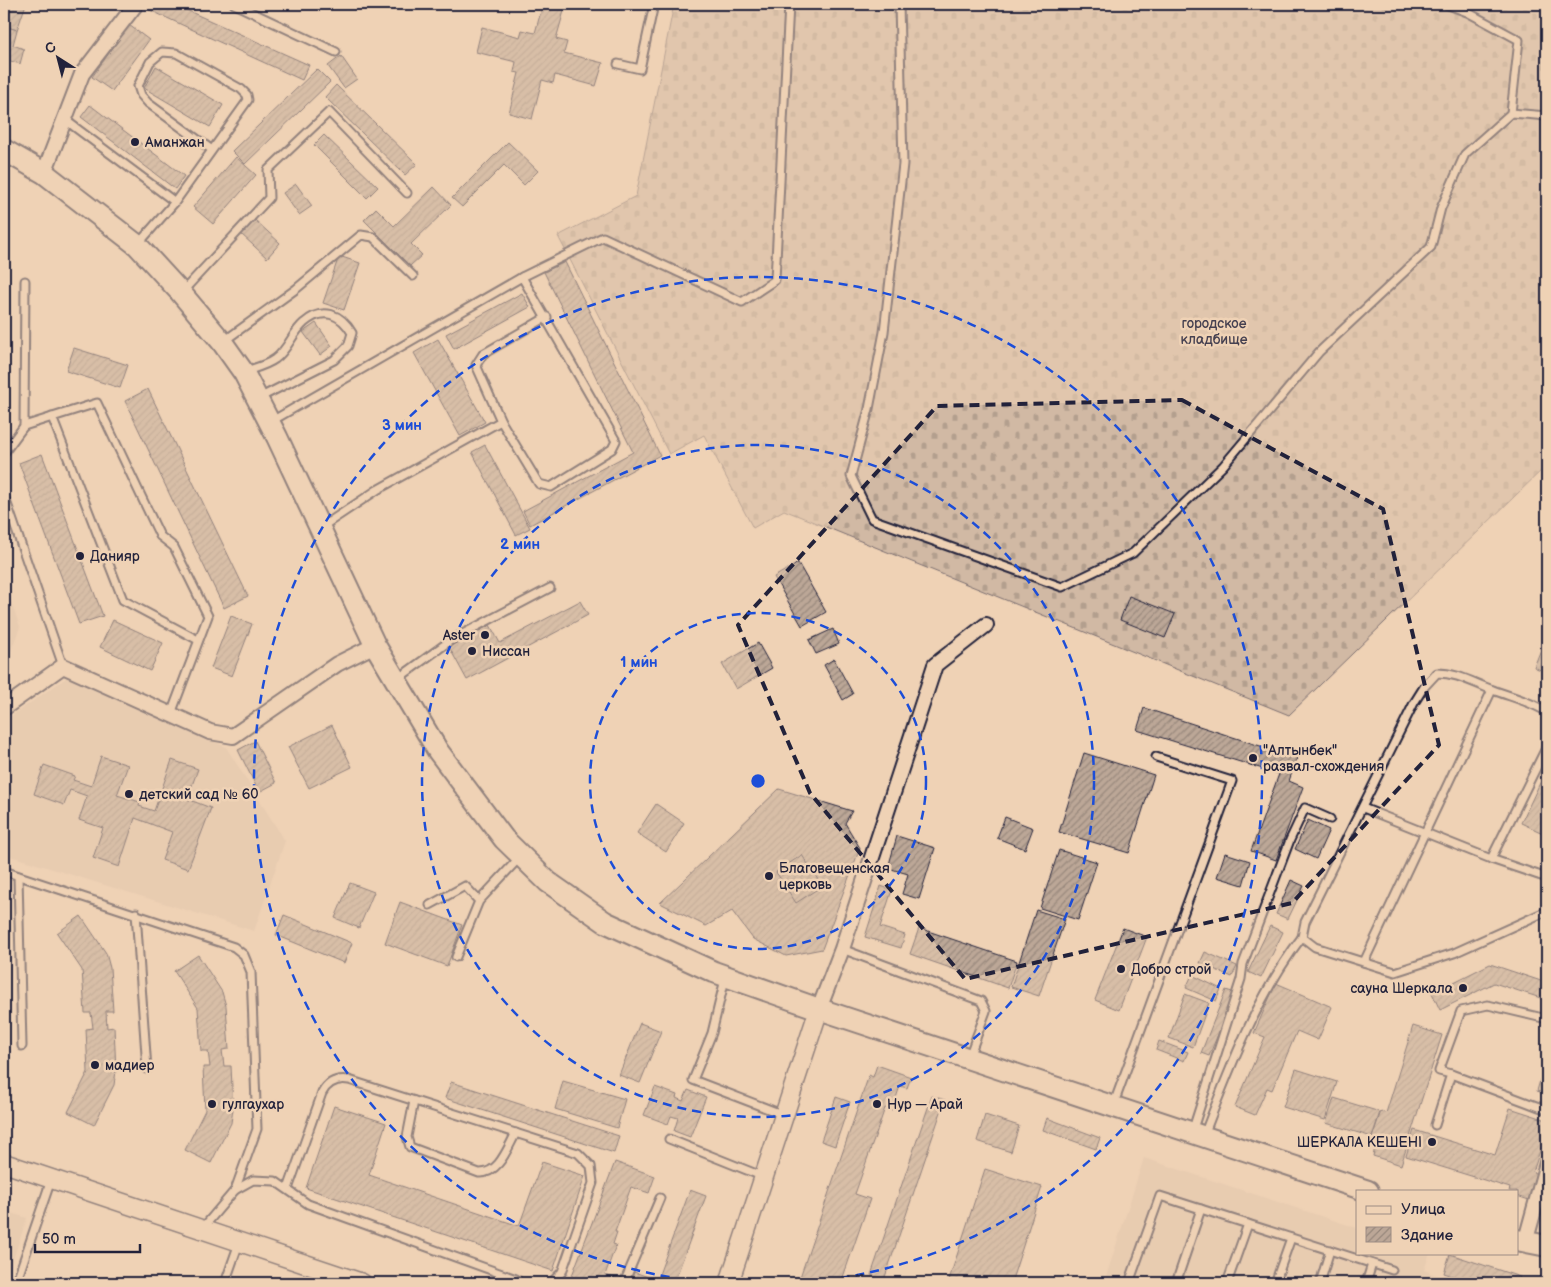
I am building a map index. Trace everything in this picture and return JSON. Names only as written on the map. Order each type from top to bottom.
[{"type":"main road","points":[[4,150],[44,173],[137,245],[222,342],[244,372],[270,423],[375,645],[438,751],[504,839],[548,882],[605,922],[726,976],[819,1009],[969,1057],[1365,1190]]},
{"type":"main road","points":[[1521,1241],[1547,1246]]},
{"type":"main road","points":[[1521,1241],[1547,1256]]},
{"type":"street","points":[[44,173],[82,74],[136,4]]},
{"type":"street","points":[[728,1283],[819,1009],[842,949],[935,665],[986,625]]},
{"type":"street","points":[[4,708],[63,666],[210,732],[233,736],[337,664],[375,645]]},
{"type":"street","points":[[1521,1241],[1547,1163]]},
{"type":"street","points":[[4,1164],[362,1283]]},
{"type":"lane","points":[[234,4],[336,52]]},
{"type":"lane","points":[[618,64],[640,69],[654,4]]},
{"type":"lane","points":[[270,423],[522,277],[602,236],[742,302],[775,280],[789,4]]},
{"type":"lane","points":[[899,4],[903,164],[884,332],[869,409],[851,476],[872,519],[1062,587],[1133,553],[1223,466],[1319,352],[1431,247],[1441,208],[1465,154],[1510,113],[1519,40],[1467,12],[1446,4]]},
{"type":"lane","points":[[137,245],[175,202],[247,103],[247,95],[241,89],[176,53],[162,52],[150,62],[138,86],[141,95],[148,103],[212,150]]},
{"type":"lane","points":[[181,293],[269,198],[268,170],[329,112],[407,193]]},
{"type":"lane","points":[[1510,113],[1547,116]]},
{"type":"lane","points":[[64,118],[175,202]]},
{"type":"lane","points":[[222,342],[296,290],[361,235],[373,237],[413,276]]},
{"type":"lane","points":[[522,277],[547,317],[616,441],[612,449],[552,487],[539,484],[501,421],[476,365],[483,354],[547,317]]},
{"type":"lane","points":[[24,426],[25,281]]},
{"type":"lane","points":[[244,372],[274,359],[290,344],[304,323],[320,314],[332,314],[344,320],[352,333],[348,346],[334,360],[257,399]]},
{"type":"lane","points":[[4,453],[24,426],[97,403],[160,536],[174,547],[208,616],[171,714]]},
{"type":"lane","points":[[52,417],[123,600],[198,640]]},
{"type":"lane","points":[[320,528],[377,490],[501,421]]},
{"type":"lane","points":[[4,495],[63,666]]},
{"type":"lane","points":[[396,680],[451,640],[550,588]]},
{"type":"lane","points":[[1198,1134],[1222,1089],[1262,1000],[1302,937],[1306,922],[1424,687],[1437,672],[1454,673],[1492,690],[1534,704],[1547,712]]},
{"type":"lane","points":[[1364,962],[1492,690]]},
{"type":"lane","points":[[1491,859],[1547,746]]},
{"type":"lane","points":[[1113,1106],[1232,781],[1156,757]]},
{"type":"lane","points":[[1198,1134],[1241,979],[1243,964],[1290,840],[1305,808],[1330,819]]},
{"type":"lane","points":[[1363,808],[1491,859],[1547,878]]},
{"type":"lane","points":[[456,957],[479,901],[521,856]]},
{"type":"lane","points":[[4,871],[136,913],[234,947],[244,954],[252,972],[257,1129],[235,1190],[202,1229]]},
{"type":"lane","points":[[18,876],[22,1046]]},
{"type":"lane","points":[[430,905],[465,886],[479,901]]},
{"type":"lane","points":[[1302,937],[1315,947],[1395,972],[1429,962],[1547,911]]},
{"type":"lane","points":[[136,913],[148,1069]]},
{"type":"lane","points":[[842,949],[981,1001],[986,1011],[969,1057]]},
{"type":"lane","points":[[726,976],[712,1033],[693,1080],[784,1115]]},
{"type":"lane","points":[[1547,1018],[1488,1005],[1460,1011],[1439,1071],[1547,1110]]},
{"type":"lane","points":[[1435,1125],[1451,1074]]},
{"type":"lane","points":[[288,1189],[322,1093],[329,1084],[339,1080],[349,1080],[578,1153],[591,1166],[593,1183],[562,1272],[551,1283]]},
{"type":"lane","points":[[414,1101],[407,1137],[410,1147],[479,1173],[495,1169],[516,1133]]},
{"type":"lane","points":[[669,1139],[764,1177]]},
{"type":"lane","points":[[16,1283],[51,1179]]},
{"type":"lane","points":[[235,1190],[261,1179],[275,1181],[308,1204],[516,1279],[520,1283]]},
{"type":"lane","points":[[1129,1283],[1160,1196],[1392,1270]]},
{"type":"lane","points":[[624,1283],[660,1198]]},
{"type":"lane","points":[[1176,1283],[1201,1209]]},
{"type":"lane","points":[[1227,1283],[1248,1224]]},
{"type":"lane","points":[[1276,1283],[1291,1238]]},
{"type":"lane","points":[[225,1283],[239,1242]]},
{"type":"lane","points":[[1320,1283],[1330,1250]]},
{"type":"lane","points":[[1366,1283],[1372,1264]]},
{"type":"highlighted area","points":[[1182,400],[1383,509],[1439,745],[1292,903],[965,979],[810,793],[738,625],[937,406]]},
{"type":"shaded area","points":[[4,583],[20,627],[4,668]]},
{"type":"shaded area","name":"детский сад № 60","points":[[69,676],[226,747],[285,841],[254,931],[4,854],[4,721]]},
{"type":"shaded area","points":[[1144,1158],[1356,1228],[1356,1254],[1430,1254],[1424,1270],[1453,1283],[1104,1283]]},
{"type":"shaded area","points":[[4,1211],[27,1218],[5,1283],[4,1283]]},
{"type":"green space","name":"городское кладбище","points":[[674,4],[1547,4],[1547,465],[1289,715],[784,510],[753,528],[704,435],[669,454],[558,236],[636,196]]},
{"type":"building","points":[[4,4],[26,4],[17,30],[4,26]]},
{"type":"building","points":[[142,4],[173,4],[309,65],[302,80],[141,6]]},
{"type":"building","points":[[543,4],[566,4],[556,39],[567,42],[564,53],[603,63],[596,86],[555,75],[553,83],[542,80],[532,119],[509,113],[519,73],[514,72],[516,62],[476,52],[482,27],[520,37],[522,30],[535,33]]},
{"type":"building","points":[[129,25],[149,40],[112,91],[92,77]]},
{"type":"building","points":[[4,26],[17,30],[13,45],[24,49],[20,64],[4,59]]},
{"type":"building","points":[[341,56],[357,79],[344,88],[328,66]]},
{"type":"building","points":[[156,66],[223,105],[210,127],[144,88]]},
{"type":"building","points":[[317,69],[330,82],[245,164],[232,151]]},
{"type":"building","points":[[336,85],[417,164],[405,175],[325,97]]},
{"type":"building","points":[[90,105],[184,176],[175,189],[81,117]]},
{"type":"building","points":[[324,135],[378,187],[367,198],[314,145]]},
{"type":"building","points":[[508,142],[538,171],[524,185],[504,165],[462,207],[452,198]]},
{"type":"building","points":[[236,157],[256,175],[213,224],[193,207]]},
{"type":"building","points":[[296,184],[312,206],[299,215],[283,193]]},
{"type":"building","points":[[434,187],[451,205],[411,244],[422,255],[410,266],[364,220],[376,208],[394,226]]},
{"type":"building","points":[[255,220],[280,243],[267,258],[241,234]]},
{"type":"building","points":[[339,256],[360,263],[344,310],[323,303]]},
{"type":"building","points":[[565,262],[660,455],[530,525],[523,511],[633,452],[544,272]]},
{"type":"building","points":[[522,293],[530,307],[454,349],[446,334]]},
{"type":"building","points":[[316,323],[332,346],[320,355],[303,332]]},
{"type":"building","points":[[438,339],[485,422],[460,436],[414,353]]},
{"type":"building","points":[[74,348],[128,365],[120,388],[66,371]]},
{"type":"building","points":[[148,389],[248,596],[224,608],[125,401]]},
{"type":"building","points":[[485,445],[530,528],[516,535],[472,452]]},
{"type":"building","points":[[42,454],[103,616],[79,624],[19,463]]},
{"type":"building","points":[[798,563],[826,612],[802,626],[774,577]]},
{"type":"building","points":[[1129,596],[1175,614],[1165,638],[1120,620]]},
{"type":"building","points":[[580,601],[588,615],[467,680],[449,647],[490,625],[500,643]]},
{"type":"building","points":[[231,616],[252,624],[232,676],[211,668]]},
{"type":"building","points":[[113,620],[163,643],[150,671],[100,647]]},
{"type":"building","points":[[833,629],[839,644],[816,654],[809,640]]},
{"type":"building","points":[[1547,634],[1547,673],[1534,667]]},
{"type":"building","points":[[758,643],[772,668],[736,689],[722,664]]},
{"type":"building","points":[[834,659],[853,694],[843,700],[824,665]]},
{"type":"building","points":[[1144,708],[1297,758],[1289,781],[1303,787],[1276,860],[1251,851],[1279,774],[1137,730]]},
{"type":"building","points":[[332,725],[352,767],[309,788],[288,747]]},
{"type":"building","points":[[255,741],[276,783],[259,792],[238,750]]},
{"type":"building","points":[[1084,753],[1154,775],[1129,853],[1059,832]]},
{"type":"building","points":[[101,756],[128,765],[117,795],[140,802],[139,806],[154,811],[172,760],[198,769],[187,799],[211,808],[188,869],[162,860],[172,832],[135,818],[119,867],[93,858],[103,828],[79,820],[87,796],[70,790],[64,805],[34,794],[44,765],[75,776],[73,780],[91,786]]},
{"type":"building","points":[[1547,768],[1547,835],[1521,823]]},
{"type":"building","name":"Благовещенская церковь","points":[[779,789],[852,811],[845,823],[860,848],[822,949],[786,956],[753,939],[732,911],[706,926],[660,903]]},
{"type":"building","points":[[656,804],[684,823],[666,852],[637,833]]},
{"type":"building","points":[[1005,817],[1033,828],[1025,849],[997,838]]},
{"type":"building","points":[[1308,820],[1329,830],[1316,859],[1295,849]]},
{"type":"building","points":[[897,836],[935,848],[919,899],[902,894],[908,874],[888,868]]},
{"type":"building","points":[[1059,850],[1097,862],[1078,920],[1040,908]]},
{"type":"building","points":[[1225,853],[1250,861],[1243,885],[1217,877]]},
{"type":"building","points":[[802,855],[822,886],[796,903],[776,872]]},
{"type":"building","points":[[1291,880],[1304,886],[1288,919],[1276,914]]},
{"type":"building","points":[[350,883],[374,892],[359,928],[335,918]]},
{"type":"building","points":[[881,886],[892,890],[880,927],[905,935],[901,948],[865,937]]},
{"type":"building","points":[[400,902],[462,925],[447,966],[385,943]]},
{"type":"building","points":[[1036,910],[1065,919],[1039,996],[1011,987]]},
{"type":"building","points":[[284,915],[352,943],[344,963],[276,935]]},
{"type":"building","points":[[81,916],[106,953],[110,968],[113,1011],[106,1011],[107,1028],[114,1027],[116,1071],[114,1085],[94,1125],[68,1112],[88,1072],[86,1029],[93,1028],[91,1013],[85,1013],[82,970],[57,933]]},
{"type":"building","points":[[1270,926],[1283,932],[1261,978],[1248,972]]},
{"type":"building","points":[[919,928],[1017,961],[1008,988],[910,954]]},
{"type":"building","name":"Добро строй","points":[[1123,928],[1147,937],[1119,1010],[1095,1000]]},
{"type":"building","points":[[1205,952],[1237,966],[1232,977],[1200,963]]},
{"type":"building","points":[[198,955],[222,992],[226,1006],[229,1049],[222,1050],[224,1066],[231,1066],[233,1109],[231,1123],[211,1163],[185,1150],[205,1110],[203,1067],[210,1067],[208,1051],[201,1051],[198,1008],[174,971]]},
{"type":"building","name":"сауна Шеркала","points":[[1490,964],[1547,983],[1547,1000],[1494,983],[1440,1010],[1432,993]]},
{"type":"building","points":[[1192,975],[1221,989],[1216,1001],[1186,988]]},
{"type":"building","points":[[1276,983],[1332,1007],[1318,1040],[1297,1031],[1272,1090],[1267,1088],[1255,1115],[1235,1107],[1265,1037],[1254,1033]]},
{"type":"building","points":[[1226,990],[1235,993],[1209,1056],[1201,1053]]},
{"type":"building","points":[[1185,994],[1209,1003],[1193,1047],[1169,1038]]},
{"type":"building","points":[[640,1023],[661,1031],[640,1083],[619,1075]]},
{"type":"building","points":[[1413,1026],[1442,1035],[1401,1165],[1373,1156],[1377,1140],[1372,1138],[1381,1111],[1386,1113]]},
{"type":"building","points":[[1159,1041],[1188,1052],[1184,1061],[1156,1050]]},
{"type":"building","points":[[1547,1055],[1547,1101],[1545,1100],[1546,1094],[1537,1091]]},
{"type":"building","points":[[877,1065],[911,1077],[907,1088],[900,1086],[892,1110],[885,1108],[855,1194],[870,1199],[841,1283],[798,1283],[869,1075],[873,1077]]},
{"type":"building","points":[[1296,1069],[1337,1082],[1325,1120],[1283,1107]]},
{"type":"building","points":[[563,1081],[625,1099],[617,1128],[555,1109]]},
{"type":"building","points":[[451,1082],[619,1136],[614,1153],[445,1098]]},
{"type":"building","points":[[655,1087],[677,1095],[676,1098],[683,1101],[688,1090],[706,1097],[690,1137],[674,1131],[678,1118],[671,1116],[668,1124],[644,1115]]},
{"type":"building","points":[[932,1096],[945,1100],[884,1280],[871,1275]]},
{"type":"building","points":[[836,1097],[850,1102],[835,1146],[821,1141]]},
{"type":"building","points":[[1334,1098],[1380,1112],[1372,1137],[1326,1123]]},
{"type":"building","points":[[334,1106],[386,1123],[369,1175],[519,1226],[542,1162],[585,1176],[553,1271],[306,1188]]},
{"type":"building","name":"ШЕРКАЛА КЕШЕНІ","points":[[1510,1108],[1547,1120],[1547,1129],[1533,1172],[1537,1174],[1529,1200],[1518,1196],[1518,1190],[1509,1190],[1510,1188],[1406,1156],[1414,1130],[1495,1155]]},
{"type":"building","points":[[985,1115],[1019,1126],[1011,1152],[977,1141]]},
{"type":"building","points":[[1047,1118],[1100,1138],[1096,1149],[1043,1130]]},
{"type":"building","points":[[615,1162],[655,1176],[649,1193],[631,1187],[615,1232],[617,1232],[613,1244],[616,1245],[605,1275],[617,1279],[615,1283],[585,1283],[571,1278]]},
{"type":"building","points":[[985,1169],[1042,1187],[1011,1283],[948,1283]]},
{"type":"building","points":[[690,1190],[706,1196],[674,1283],[630,1283],[634,1272],[657,1280]]},
{"type":"building","points":[[1450,1254],[1520,1277],[1517,1283],[1474,1283],[1444,1273]]},
{"type":"place","name":"Аманжан","points":[[135,142]]},
{"type":"place","name":"Данияр","points":[[80,556]]},
{"type":"place","name":"Aster","points":[[485,635]]},
{"type":"place","name":"Ниссан","points":[[472,651]]},
{"type":"place","name":"\"Алтынбек\" развал-схождения","points":[[1253,758]]},
{"type":"place","name":"детский сад № 60","points":[[129,794]]},
{"type":"place","name":"Благовещенская церковь","points":[[769,876]]},
{"type":"place","name":"Добро строй","points":[[1121,969]]},
{"type":"place","name":"сауна Шеркала","points":[[1463,988]]},
{"type":"place","name":"мадиер","points":[[95,1065]]},
{"type":"place","name":"гулгаухар","points":[[212,1104]]},
{"type":"place","name":"Нур — Арай","points":[[877,1104]]},
{"type":"place","name":"ШЕРКАЛА КЕШЕНІ","points":[[1432,1142]]}]
